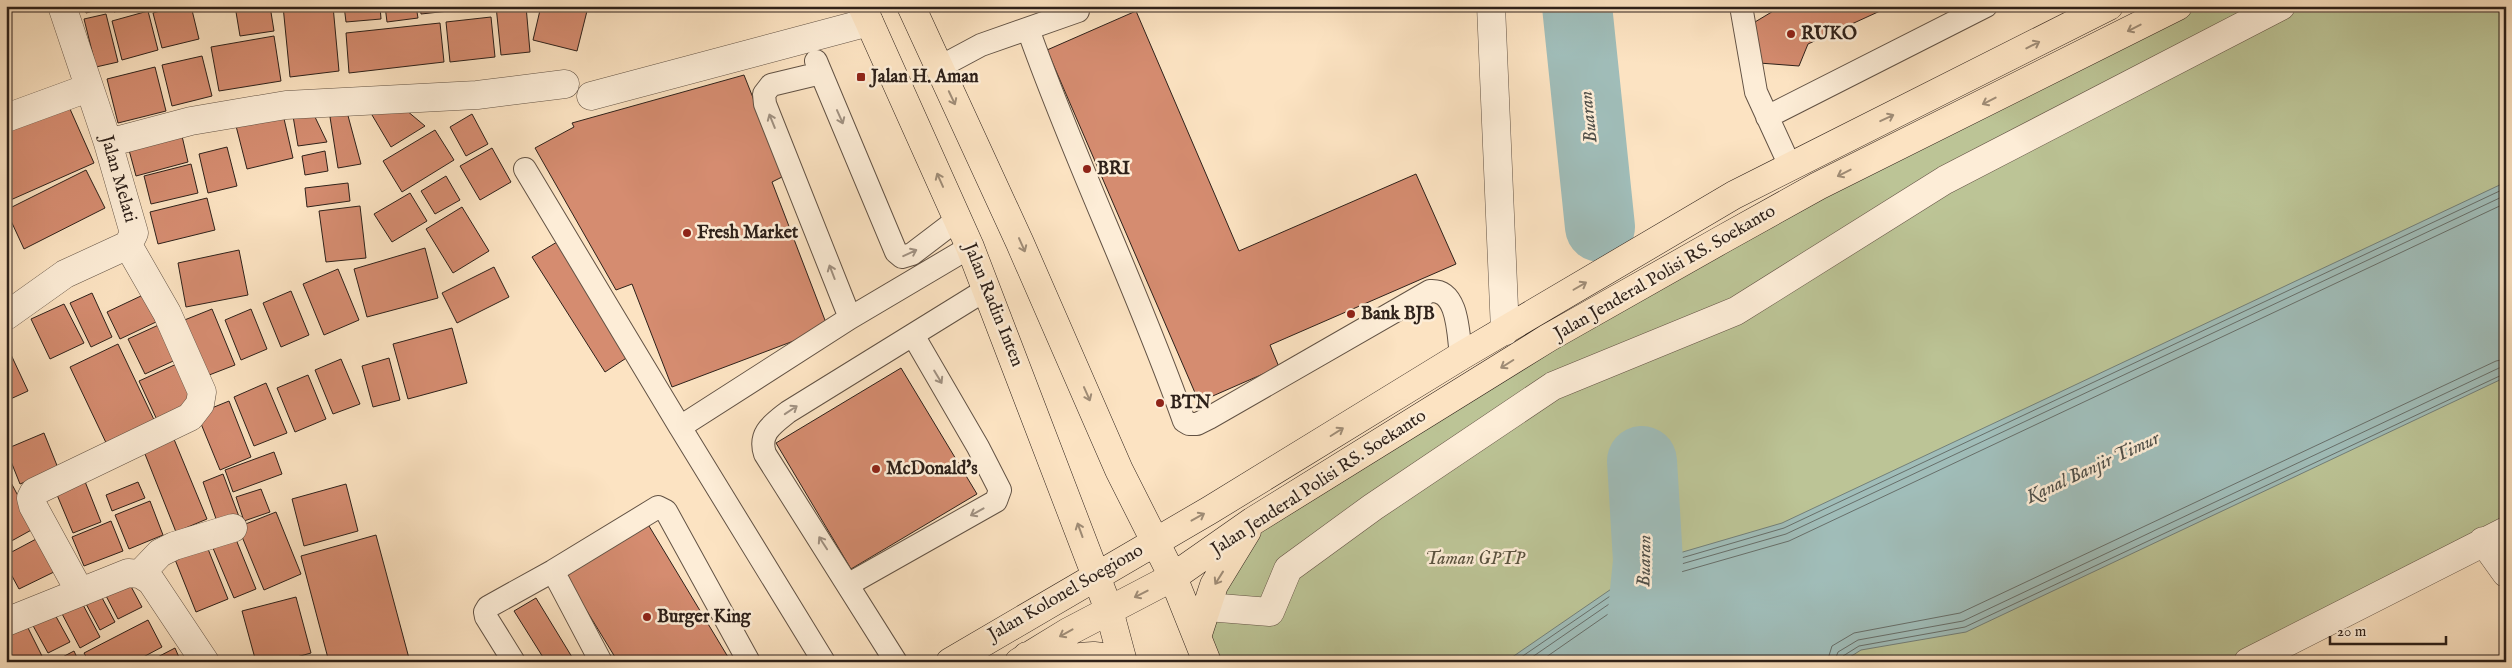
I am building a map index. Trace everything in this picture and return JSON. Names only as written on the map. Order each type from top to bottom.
[{"type":"main road","points":[[911,6],[1020,243],[1119,470],[1174,577],[1189,611],[1202,650]]},
{"type":"main road","name":"Jalan Jenderal Polisi RS. Soekanto","points":[[1156,540],[1210,510],[1461,356],[1734,195],[1933,97],[2109,6]]},
{"type":"main road","name":"Jalan Jenderal Polisi RS. Soekanto","points":[[1174,577],[1253,521],[1548,338],[1818,186],[2178,6]]},
{"type":"main road","name":"Jalan Radin Inten","points":[[866,14],[988,289],[1110,610],[1123,662]]},
{"type":"main road","points":[[1202,650],[1207,607],[1214,585],[1253,521]]},
{"type":"main road","name":"Jalan Kolonel Soegiono","points":[[950,662],[1156,540]]},
{"type":"main road","name":"Jalan Kolonel Soegiono","points":[[1023,659],[1110,610],[1174,577]]},
{"type":"main road","points":[[1023,659],[1061,660],[1082,655],[1106,658],[1112,662]]},
{"type":"street","name":"Jalan Melati","points":[[6,316],[65,274],[128,245],[134,233],[108,143],[62,6]]},
{"type":"street","points":[[1491,6],[1505,331]]},
{"type":"street","points":[[1207,607],[1270,612],[1288,569],[1373,507],[1553,386],[1736,311],[1945,180],[2281,6]]},
{"type":"street","points":[[591,96],[866,14]]},
{"type":"street","points":[[108,143],[191,121],[286,105],[477,95],[565,84]]},
{"type":"street","points":[[6,118],[88,88]]},
{"type":"street","points":[[80,592],[33,506],[31,498],[34,492],[190,418],[200,404],[202,392],[167,313],[128,245]]},
{"type":"street","points":[[140,574],[160,554],[174,546],[233,528]]},
{"type":"street","points":[[2248,662],[2494,536],[2506,573]]},
{"type":"street","points":[[6,622],[128,573],[140,574],[151,581],[205,662]]},
{"type":"lane","points":[[1742,6],[1752,78],[1767,117],[1790,166]]},
{"type":"lane","points":[[1767,117],[1986,6]]},
{"type":"lane","points":[[938,68],[981,45],[1078,10]]},
{"type":"lane","points":[[1028,29],[1054,102],[1126,270],[1184,421],[1189,424],[1197,424],[1209,418],[1430,291],[1438,290],[1446,295],[1450,302],[1456,320],[1461,356]]},
{"type":"lane","points":[[850,318],[765,104],[764,94],[771,85],[818,67],[896,252],[902,257],[912,254],[958,219]]},
{"type":"lane","points":[[525,169],[824,662]]},
{"type":"lane","points":[[680,426],[850,318],[970,247]]},
{"type":"lane","points":[[896,662],[849,584],[765,454],[763,443],[767,429],[788,412],[988,289]]},
{"type":"lane","points":[[849,584],[996,501],[1000,495],[1000,490],[978,446],[913,335]]},
{"type":"lane","points":[[514,662],[486,617],[486,609],[554,571],[654,508],[663,508],[749,662]]},
{"type":"lane","points":[[554,571],[601,662]]},
{"type":"green space","name":"Taman GPTP","points":[[2178,6],[2506,6],[2506,531],[2248,662],[1207,662],[1214,585],[1253,521],[1548,338]]},
{"type":"water","name":"Kanal Banjir Timur","points":[[2506,182],[2506,377],[1966,632],[1861,650],[1842,662],[1505,662],[1652,561],[1782,523]]},
{"type":"building","points":[[84,6],[105,6],[105,8],[86,13]]},
{"type":"building","points":[[112,6],[136,6],[114,12]]},
{"type":"building","points":[[178,6],[191,6],[199,39],[162,48],[153,13]]},
{"type":"building","points":[[235,6],[270,6],[274,31],[240,36]]},
{"type":"building","points":[[283,6],[333,6],[339,71],[290,77]]},
{"type":"building","points":[[344,6],[380,6],[381,19],[346,22]]},
{"type":"building","points":[[385,6],[416,6],[418,18],[387,22]]},
{"type":"building","points":[[420,6],[457,6],[458,10],[421,14]]},
{"type":"building","points":[[496,6],[526,6],[530,52],[501,55]]},
{"type":"building","points":[[541,6],[567,6],[587,11],[577,51],[533,40]]},
{"type":"building","name":"RUKO","points":[[1772,6],[1891,6],[1808,44],[1799,66],[1759,63],[1750,25],[1775,10]]},
{"type":"building","points":[[148,11],[158,50],[122,60],[112,21]]},
{"type":"building","points":[[1136,11],[1239,251],[1416,174],[1456,264],[1270,345],[1279,367],[1199,402],[1047,50]]},
{"type":"building","points":[[106,14],[118,62],[96,67],[84,19]]},
{"type":"building","points":[[491,17],[495,57],[450,62],[446,22]]},
{"type":"building","points":[[440,23],[444,62],[349,73],[346,33]]},
{"type":"building","points":[[274,36],[281,81],[219,91],[211,47]]},
{"type":"building","points":[[202,56],[212,96],[172,106],[162,65]]},
{"type":"building","points":[[155,67],[166,111],[118,123],[107,79]]},
{"type":"building","name":"Fresh Market","points":[[744,75],[784,176],[772,182],[828,328],[672,387],[632,284],[616,290],[535,148],[574,127],[572,123]]},
{"type":"building","points":[[66,100],[94,163],[6,202],[6,127]]},
{"type":"building","points":[[400,105],[425,126],[391,147],[372,115]]},
{"type":"building","points":[[282,110],[293,158],[247,169],[235,122]]},
{"type":"building","points":[[347,112],[361,164],[338,168],[330,117]]},
{"type":"building","points":[[472,114],[488,144],[466,156],[450,127]]},
{"type":"building","points":[[293,116],[315,117],[327,142],[298,146]]},
{"type":"building","points":[[435,130],[454,160],[402,192],[383,161]]},
{"type":"building","points":[[182,136],[188,162],[136,176],[129,150]]},
{"type":"building","points":[[227,147],[237,186],[208,193],[199,154]]},
{"type":"building","points":[[492,148],[511,182],[480,200],[460,166]]},
{"type":"building","points":[[325,151],[328,171],[305,175],[302,156]]},
{"type":"building","points":[[191,164],[198,193],[151,204],[144,176]]},
{"type":"building","points":[[86,170],[105,208],[24,249],[6,210]]},
{"type":"building","points":[[446,176],[460,200],[435,214],[421,191]]},
{"type":"building","points":[[348,183],[350,201],[307,207],[305,188]]},
{"type":"building","points":[[410,193],[427,221],[392,242],[374,214]]},
{"type":"building","points":[[207,198],[215,230],[158,244],[150,212]]},
{"type":"building","points":[[360,206],[366,258],[326,262],[319,211]]},
{"type":"building","points":[[462,207],[489,251],[453,273],[426,229]]},
{"type":"building","points":[[562,239],[634,353],[605,372],[532,257]]},
{"type":"building","points":[[425,248],[438,298],[367,317],[354,269]]},
{"type":"building","points":[[239,250],[248,295],[186,307],[178,263]]},
{"type":"building","points":[[494,267],[509,297],[457,323],[442,293]]},
{"type":"building","points":[[338,269],[359,320],[324,335],[303,284]]},
{"type":"building","points":[[291,291],[309,335],[281,347],[263,303]]},
{"type":"building","points":[[92,293],[112,337],[91,347],[70,303]]},
{"type":"building","points":[[143,295],[156,322],[120,339],[107,312]]},
{"type":"building","points":[[64,304],[84,343],[50,359],[31,319]]},
{"type":"building","points":[[212,309],[235,365],[204,377],[182,321]]},
{"type":"building","points":[[251,309],[267,349],[241,360],[225,320]]},
{"type":"building","points":[[165,322],[182,357],[145,374],[128,339]]},
{"type":"building","points":[[452,328],[467,383],[408,399],[393,344]]},
{"type":"building","points":[[6,344],[28,391],[6,401]]},
{"type":"building","points":[[118,344],[157,426],[109,449],[70,367]]},
{"type":"building","points":[[389,358],[400,400],[373,407],[362,366]]},
{"type":"building","points":[[341,359],[360,404],[333,414],[315,370]]},
{"type":"building","points":[[181,362],[200,403],[158,422],[139,381]]},
{"type":"building","name":"McDonald's","points":[[901,368],[977,494],[851,569],[776,443]]},
{"type":"building","points":[[308,375],[326,419],[295,432],[277,388]]},
{"type":"building","points":[[266,383],[287,433],[254,446],[234,397]]},
{"type":"building","points":[[229,401],[251,457],[220,470],[197,414]]},
{"type":"building","points":[[171,432],[207,519],[176,532],[141,444]]},
{"type":"building","points":[[44,433],[58,468],[20,484],[6,449]]},
{"type":"building","points":[[274,452],[282,474],[233,492],[225,470]]},
{"type":"building","points":[[223,474],[241,522],[220,530],[203,482]]},
{"type":"building","points":[[6,476],[35,528],[6,544]]},
{"type":"building","points":[[84,479],[101,522],[73,533],[55,490]]},
{"type":"building","points":[[138,482],[145,498],[112,511],[106,495]]},
{"type":"building","points":[[346,484],[358,531],[304,546],[292,499]]},
{"type":"building","points":[[261,489],[270,512],[244,521],[236,497]]},
{"type":"building","points":[[150,501],[163,535],[129,549],[115,515]]},
{"type":"building","points":[[276,512],[301,574],[264,590],[238,527]]},
{"type":"building","points":[[111,521],[123,551],[84,566],[72,537]]},
{"type":"building","name":"Burger King","points":[[646,521],[731,662],[618,662],[563,572]]},
{"type":"building","points":[[233,532],[256,589],[234,598],[210,541]]},
{"type":"building","points":[[376,535],[410,662],[329,662],[301,556]]},
{"type":"building","points":[[38,538],[56,571],[19,589],[6,565],[6,555]]},
{"type":"building","points":[[204,539],[228,599],[196,612],[172,552]]},
{"type":"building","points":[[127,579],[142,607],[118,619],[104,592]]},
{"type":"building","points":[[100,594],[115,622],[100,630],[85,602]]},
{"type":"building","points":[[296,597],[311,653],[279,662],[256,662],[242,611]]},
{"type":"building","points":[[536,598],[575,662],[546,662],[514,611]]},
{"type":"building","points":[[80,599],[100,637],[80,648],[60,610]]},
{"type":"building","points":[[53,611],[70,642],[48,653],[31,622]]},
{"type":"building","points":[[148,620],[162,647],[134,662],[89,662],[84,653]]},
{"type":"building","points":[[27,626],[45,662],[8,662],[6,636]]},
{"type":"building","points":[[175,648],[181,662],[148,662]]},
{"type":"building","points":[[74,651],[79,662],[53,662]]},
{"type":"waterway","name":"Buaran","points":[[1577,6],[1600,227]]},
{"type":"waterway","name":"Buaran","points":[[1638,662],[1648,561],[1642,461]]},
{"type":"place","name":"RUKO","points":[[1791,34]]},
{"type":"place","name":"Jalan H. Aman","points":[[861,77]]},
{"type":"place","name":"BRI","points":[[1087,169]]},
{"type":"place","name":"Fresh Market","points":[[687,233]]},
{"type":"place","name":"Bank BJB","points":[[1351,314]]},
{"type":"place","name":"BTN","points":[[1160,403]]},
{"type":"place","name":"McDonald's","points":[[876,469]]},
{"type":"place","name":"Burger King","points":[[647,617]]}]
